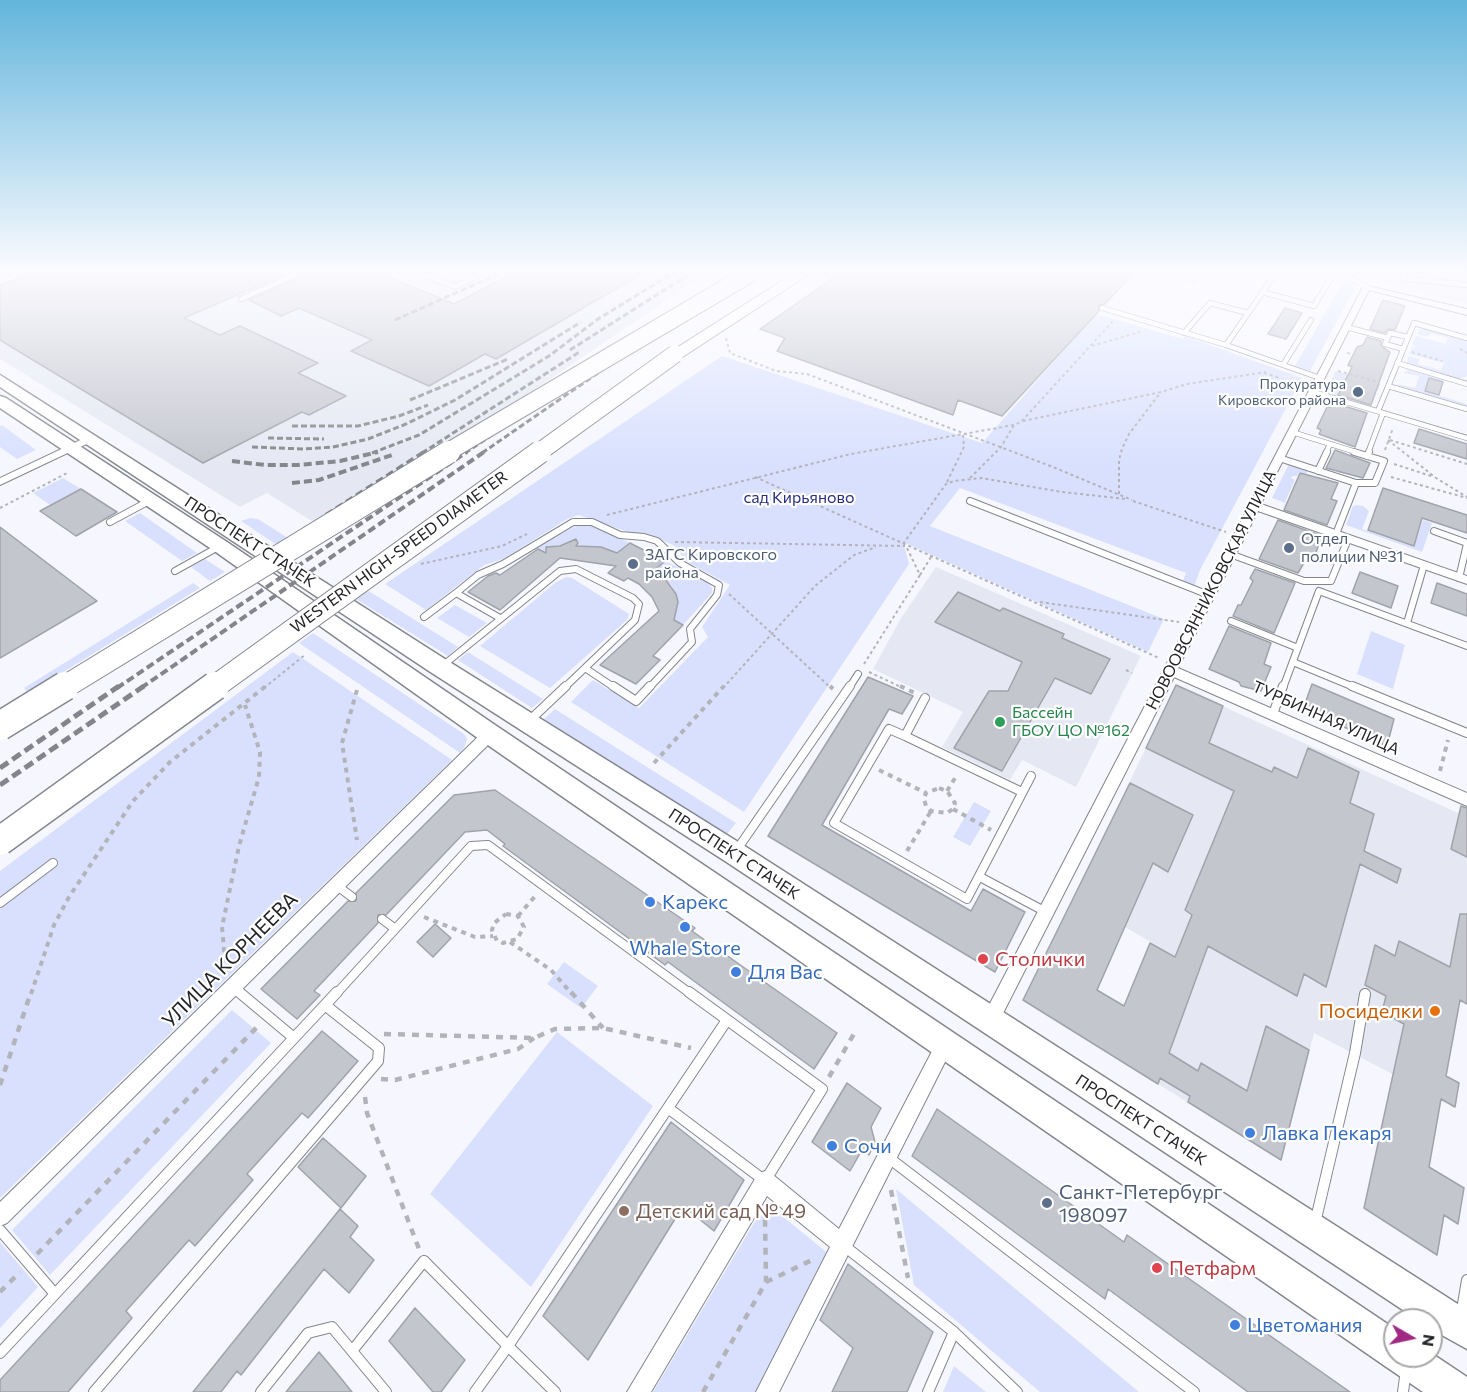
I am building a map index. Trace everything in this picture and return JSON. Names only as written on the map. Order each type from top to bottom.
[{"type":"highway","points":[[0,726],[416,471],[641,338]]},
{"type":"highway","name":"WESTERN HIGH-SPEED DIAMETER","points":[[0,841],[666,360],[701,338]]},
{"type":"main road","name":"ПРОСПЕКТ СТАЧЕК","points":[[0,380],[440,667],[529,721],[734,853],[1463,1329]]},
{"type":"main road","name":"ПРОСПЕКТ СТАЧЕК","points":[[0,401],[220,546],[490,734],[945,1044],[1383,1351]]},
{"type":"main road","name":"ПРОСПЕКТ СТАЧЕК","points":[[1410,1368],[1456,1392]]},
{"type":"street","name":"НОВООВСЯННИКОВСКАЯ УЛИЦА","points":[[990,1021],[1340,338]]},
{"type":"street","points":[[1,481],[91,438]]},
{"type":"street","points":[[1255,506],[1463,579]]},
{"type":"street","name":"ТУРБИННАЯ УЛИЦА","points":[[1169,671],[1185,675],[1467,800]]},
{"type":"street","name":"УЛИЦА КОРНЕЕВА","points":[[0,1215],[490,734]]},
{"type":"street","points":[[767,1392],[945,1044]]},
{"type":"street","points":[[638,1392],[765,1181],[843,1245]]},
{"type":"lane","points":[[1201,338],[1320,378]]},
{"type":"lane","points":[[1226,345],[1231,338]]},
{"type":"lane","points":[[1283,365],[1300,338]]},
{"type":"lane","points":[[1388,338],[1385,345],[1403,349]]},
{"type":"lane","points":[[1367,456],[1388,386],[1408,338]]},
{"type":"lane","points":[[1397,363],[1467,384]]},
{"type":"lane","points":[[1388,386],[1467,410]]},
{"type":"lane","points":[[1313,392],[1467,438]]},
{"type":"lane","points":[[1279,458],[1356,483],[1375,483],[1382,460],[1292,432]]},
{"type":"lane","points":[[1317,471],[1330,444]]},
{"type":"lane","points":[[1336,534],[1356,483]]},
{"type":"lane","points":[[110,522],[149,501]]},
{"type":"lane","points":[[970,501],[1209,595]]},
{"type":"lane","points":[[424,617],[478,574],[503,564],[568,524],[585,521],[620,535],[644,537],[658,542],[680,563],[715,581],[720,588],[690,629],[692,642],[636,700],[585,668]]},
{"type":"lane","points":[[1434,531],[1467,543],[1463,579]]},
{"type":"lane","points":[[1230,554],[1305,581],[1331,581],[1348,539]]},
{"type":"lane","points":[[175,571],[220,546]]},
{"type":"lane","points":[[1407,623],[1424,565]]},
{"type":"lane","points":[[440,667],[553,576],[568,569],[585,572],[633,598],[639,604],[635,620],[529,721]]},
{"type":"lane","points":[[1273,714],[1319,591],[1467,646]]},
{"type":"lane","points":[[456,593],[500,618]]},
{"type":"lane","points":[[1231,621],[1298,648]]},
{"type":"lane","points":[[1293,662],[1467,733]]},
{"type":"lane","points":[[734,853],[858,674]]},
{"type":"lane","points":[[905,736],[925,698]]},
{"type":"lane","points":[[1022,792],[889,729],[834,823],[967,899],[1031,776]]},
{"type":"lane","points":[[0,1353],[471,846],[488,845],[822,1089],[765,1181],[668,1108]]},
{"type":"lane","points":[[0,903],[52,862]]},
{"type":"lane","points":[[980,877],[1046,912]]},
{"type":"lane","points":[[336,885],[352,897]]},
{"type":"lane","points":[[382,919],[394,928]]},
{"type":"lane","points":[[233,987],[294,1038]]},
{"type":"lane","points":[[1313,1232],[1355,1053],[1365,994]]},
{"type":"lane","points":[[98,1390],[378,1061],[378,1048],[325,1005]]},
{"type":"lane","points":[[475,1392],[727,1020]]},
{"type":"lane","points":[[887,1156],[1194,1392]]},
{"type":"lane","points":[[0,1230],[55,1294]]},
{"type":"lane","points":[[843,1245],[954,1332],[1017,1392]]},
{"type":"lane","points":[[352,1351],[424,1261],[555,1392]]},
{"type":"lane","points":[[1463,1329],[1467,1280]]},
{"type":"lane","points":[[261,1392],[308,1333],[332,1327],[386,1392]]},
{"type":"lane","points":[[928,1392],[954,1332]]},
{"type":"path","points":[[726,338],[730,353],[776,371],[807,374],[927,418],[1119,496],[1228,533]]},
{"type":"path","points":[[1021,422],[1097,338]]},
{"type":"path","points":[[1090,346],[1118,338]]},
{"type":"path","points":[[1403,349],[1442,360]]},
{"type":"path","points":[[1342,352],[1357,355]]},
{"type":"path","points":[[585,521],[851,454],[1014,426],[1021,422],[1161,392],[1187,384],[1262,373],[1283,365]]},
{"type":"path","points":[[1334,370],[1388,386]]},
{"type":"path","points":[[1119,496],[1119,460],[1122,449],[1129,434],[1161,392]]},
{"type":"path","points":[[1396,417],[1382,460],[1436,478]]},
{"type":"path","points":[[970,478],[1001,447],[1014,426]]},
{"type":"path","points":[[905,545],[946,484],[964,447],[963,434]]},
{"type":"path","points":[[1388,440],[1467,464]]},
{"type":"path","points":[[1388,440],[1436,478],[1467,497]]},
{"type":"path","points":[[0,508],[68,473]]},
{"type":"path","points":[[1379,474],[1467,497]]},
{"type":"path","points":[[755,477],[931,557],[1037,602],[1152,656],[1161,658]]},
{"type":"path","points":[[946,484],[981,477],[1062,492],[1119,496]]},
{"type":"path","points":[[412,566],[502,546],[532,531]]},
{"type":"path","points":[[658,542],[876,547],[905,545]]},
{"type":"path","points":[[905,545],[920,575]]},
{"type":"path","points":[[654,763],[771,633],[837,567],[854,555],[876,547]]},
{"type":"path","points":[[858,674],[931,557]]},
{"type":"path","points":[[720,588],[843,697]]},
{"type":"path","points":[[1037,602],[1161,622],[1180,622]]},
{"type":"path","points":[[0,1085],[54,925],[84,873],[133,801],[170,762],[245,705],[306,654]]},
{"type":"path","points":[[1126,670],[1132,673]]},
{"type":"path","points":[[858,674],[868,672],[925,698]]},
{"type":"path","points":[[357,690],[342,742],[362,860]]},
{"type":"path","points":[[233,987],[225,969],[222,927],[239,846],[260,777],[260,752],[245,705]]},
{"type":"path","points":[[1439,775],[1452,726]]},
{"type":"path","points":[[947,791],[964,764]]},
{"type":"path","points":[[868,765],[926,793]]},
{"type":"path","points":[[939,788],[947,791],[955,803],[953,809],[947,813],[932,811],[924,799],[926,793],[939,788]]},
{"type":"path","points":[[953,809],[1001,835]]},
{"type":"path","points":[[901,861],[932,811]]},
{"type":"path","points":[[519,916],[544,886]]},
{"type":"path","points":[[412,909],[430,921],[475,936],[493,936]]},
{"type":"path","points":[[513,914],[519,916],[524,927],[517,939],[510,942],[497,941],[493,936],[494,923],[499,918],[513,914]]},
{"type":"path","points":[[510,942],[551,970],[603,1028]]},
{"type":"path","points":[[38,1253],[261,1023]]},
{"type":"path","points":[[424,1261],[367,1113],[363,1079],[395,1080],[518,1049],[534,1038],[555,1029],[603,1028],[705,1052]]},
{"type":"path","points":[[822,1089],[855,1032]]},
{"type":"path","points":[[369,1040],[386,1033],[534,1038]]},
{"type":"path","points":[[887,1156],[913,1300]]},
{"type":"path","points":[[703,1392],[766,1282],[765,1181]]},
{"type":"path","points":[[766,1282],[843,1245]]},
{"type":"path","points":[[0,1292],[18,1273]]},
{"type":"shaded area","points":[[0,338],[611,338],[326,530],[267,493],[240,507],[0,359]]},
{"type":"shaded area","points":[[936,567],[1141,656],[1076,787],[1022,760],[1010,780],[942,747],[963,712],[873,669],[901,618]]},
{"type":"shaded area","points":[[1176,685],[1467,817],[1467,1004],[1460,1000],[1394,1075],[1314,1033],[1281,1160],[1158,1084],[1199,970],[1099,912],[1077,891]]},
{"type":"green space","name":"сад Кирьяново","points":[[1075,338],[1190,338],[1302,378],[1200,570],[1194,587],[1183,581],[1186,573],[960,488],[930,526],[1164,619],[1148,652],[903,542],[909,564],[744,812],[571,702],[593,680],[639,708],[708,637],[702,627],[730,585],[686,561],[675,546],[652,536],[628,532],[579,515],[569,518],[503,559],[484,565],[426,610],[385,584],[722,356],[982,443]]},
{"type":"green space","points":[[1311,338],[1328,338],[1310,371],[1295,366]]},
{"type":"green space","points":[[1415,338],[1446,344],[1448,338],[1467,339],[1467,376],[1458,379],[1407,363],[1408,356],[1419,359],[1418,364],[1441,370],[1444,363],[1409,354],[1412,347],[1416,347],[1412,345]]},
{"type":"green space","points":[[1408,370],[1444,379],[1444,382],[1429,378],[1424,391],[1467,404],[1467,406],[1399,386],[1398,384],[1415,388],[1419,376],[1403,373]]},
{"type":"green space","points":[[1336,371],[1381,384],[1378,390],[1344,380],[1337,393],[1372,404],[1370,406],[1324,393]]},
{"type":"green space","points":[[2,425],[36,450],[17,459],[0,447],[0,426]]},
{"type":"green space","points":[[1289,464],[1308,470],[1306,474],[1299,472],[1297,476],[1291,478],[1295,480],[1285,502],[1331,520],[1272,498]]},
{"type":"green space","points":[[63,478],[81,489],[50,505],[33,493]]},
{"type":"green space","points":[[1357,505],[1369,511],[1362,529],[1414,547],[1423,520],[1432,523],[1422,552],[1346,525],[1353,506]]},
{"type":"green space","points":[[140,513],[197,553],[182,561],[125,521]]},
{"type":"green space","points":[[250,518],[258,519],[288,538],[277,545],[241,521]]},
{"type":"green space","points":[[582,523],[590,523],[630,543],[617,553],[591,546],[569,546],[546,553],[535,548]]},
{"type":"green space","points":[[205,559],[225,572],[210,581],[191,567]]},
{"type":"green space","points":[[665,561],[705,579],[712,588],[712,593],[683,625],[674,620],[678,602],[672,586],[655,570]]},
{"type":"green space","points":[[566,577],[572,578],[629,614],[627,620],[550,688],[480,646],[555,583]]},
{"type":"green space","points":[[193,583],[200,588],[29,693],[24,688]]},
{"type":"green space","points":[[367,590],[458,647],[448,656],[356,599]]},
{"type":"green space","points":[[455,605],[487,623],[469,637],[437,618]]},
{"type":"green space","points":[[1371,631],[1405,645],[1393,689],[1357,674]]},
{"type":"green space","points":[[313,633],[464,734],[467,739],[460,753],[299,643]]},
{"type":"green space","points":[[293,652],[452,760],[0,1198],[0,871]]},
{"type":"green space","points":[[468,652],[543,699],[532,708],[458,660]]},
{"type":"green space","points":[[555,709],[736,823],[726,835],[544,719]]},
{"type":"green space","points":[[974,802],[991,811],[970,846],[953,837]]},
{"type":"green space","points":[[564,962],[598,986],[581,1008],[547,984]]},
{"type":"green space","points":[[232,1010],[271,1043],[50,1275],[12,1230]]},
{"type":"green space","points":[[557,1032],[653,1106],[531,1287],[430,1194]]},
{"type":"green space","points":[[896,1189],[1139,1392],[1040,1392],[914,1285]]},
{"type":"green space","points":[[766,1203],[829,1254],[755,1392],[653,1392]]},
{"type":"green space","points":[[0,1242],[38,1287],[0,1328]]},
{"type":"green space","points":[[954,1366],[986,1392],[943,1392]]},
{"type":"building","points":[[0,338],[265,338],[318,363],[298,373],[346,396],[309,415],[302,412],[203,463]]},
{"type":"building","points":[[367,338],[532,338],[496,359],[485,354],[429,386],[351,351],[372,340]]},
{"type":"building","points":[[785,338],[1074,338],[1002,416],[958,400],[953,415],[777,351]]},
{"type":"building","points":[[1367,338],[1370,338],[1381,341],[1381,346],[1390,352],[1371,405],[1338,395],[1352,367],[1348,365],[1357,347],[1363,345]]},
{"type":"building","points":[[1429,378],[1443,382],[1439,395],[1425,391]]},
{"type":"building","points":[[1334,403],[1367,413],[1355,447],[1319,434],[1321,430],[1317,428],[1327,407],[1331,407]]},
{"type":"building","points":[[1419,429],[1467,444],[1467,459],[1414,443]]},
{"type":"building","points":[[1335,450],[1370,463],[1363,478],[1326,468]]},
{"type":"building","points":[[1300,473],[1338,483],[1331,499],[1337,501],[1327,525],[1284,510]]},
{"type":"building","points":[[1383,488],[1467,515],[1467,533],[1422,518],[1414,546],[1368,530]]},
{"type":"building","points":[[81,489],[117,512],[76,536],[40,511]]},
{"type":"building","name":"Отдел полиции №31","points":[[1278,520],[1322,536],[1314,558],[1308,556],[1298,573],[1259,559]]},
{"type":"building","points":[[0,527],[97,601],[0,658]]},
{"type":"building","points":[[576,539],[578,543],[576,546],[601,547],[617,553],[630,543],[665,561],[657,568],[676,594],[678,602],[674,620],[683,625],[653,656],[660,660],[636,684],[600,665],[659,611],[652,597],[639,584],[628,578],[624,581],[608,573],[616,566],[560,558],[500,610],[468,592],[488,576],[496,573],[500,575],[538,549],[546,553],[546,547],[560,546]]},
{"type":"building","points":[[1255,569],[1295,583],[1274,633],[1233,616],[1253,581],[1250,578]]},
{"type":"building","points":[[1360,572],[1398,586],[1391,608],[1352,593]]},
{"type":"building","points":[[1437,583],[1467,594],[1467,616],[1431,603]]},
{"type":"building","points":[[958,592],[1000,611],[1003,608],[1064,634],[1062,638],[1110,659],[1091,694],[1055,678],[1002,771],[954,748],[989,691],[1008,691],[1022,662],[935,622]]},
{"type":"building","points":[[1229,626],[1271,643],[1264,664],[1271,667],[1261,691],[1241,686],[1239,682],[1209,669]]},
{"type":"building","points":[[868,677],[913,696],[902,714],[889,709],[822,825],[971,911],[983,889],[1025,912],[995,972],[768,836]]},
{"type":"building","points":[[1312,684],[1394,719],[1387,746],[1303,709]]},
{"type":"building","points":[[1176,685],[1223,706],[1209,743],[1272,772],[1274,767],[1297,778],[1308,748],[1359,772],[1350,803],[1374,814],[1364,851],[1401,869],[1397,883],[1360,864],[1326,987],[1304,974],[1297,996],[1208,946],[1169,1053],[1198,1071],[1201,1063],[1247,1091],[1266,1026],[1309,1050],[1281,1160],[1188,1102],[1190,1096],[1160,1078],[1158,1084],[1023,1000],[1130,783],[1193,815],[1168,872],[1153,863],[1097,990],[1124,1006],[1150,943],[1175,957],[1192,915],[1185,910],[1234,791],[1146,748]]},
{"type":"building","points":[[495,790],[695,928],[692,931],[837,1033],[814,1069],[668,962],[665,965],[503,846],[505,844],[487,830],[465,832],[386,915],[378,915],[378,923],[314,991],[320,995],[297,1019],[261,989],[348,901],[356,901],[356,893],[454,795]]},
{"type":"building","points":[[1461,806],[1467,808],[1467,857],[1451,849]]},
{"type":"building","points":[[1460,914],[1467,914],[1467,1004],[1460,1000],[1446,1076],[1459,1083],[1455,1107],[1441,1099],[1429,1167],[1464,1188],[1458,1224],[1444,1215],[1437,1255],[1364,1208],[1404,1024],[1382,1012],[1386,996],[1365,985],[1375,945],[1395,956],[1399,941],[1450,967]]},
{"type":"building","points":[[435,924],[451,938],[433,957],[417,942]]},
{"type":"building","points":[[322,1031],[358,1061],[308,1118],[302,1113],[247,1174],[253,1180],[195,1246],[189,1240],[126,1311],[132,1318],[68,1392],[0,1392],[0,1380]]},
{"type":"building","points":[[847,1083],[881,1108],[871,1127],[875,1142],[869,1155],[862,1150],[850,1171],[812,1142]]},
{"type":"building","points":[[937,1109],[1124,1242],[1127,1235],[1350,1392],[1248,1392],[1108,1289],[1105,1299],[912,1156]]},
{"type":"building","points":[[671,1122],[744,1180],[714,1231],[683,1206],[588,1360],[543,1316]]},
{"type":"building","points":[[323,1138],[366,1176],[341,1208],[298,1167]]},
{"type":"building","points":[[340,1209],[358,1226],[350,1237],[374,1260],[349,1293],[324,1269],[241,1375],[237,1371],[221,1392],[193,1392]]},
{"type":"building","points":[[848,1264],[933,1332],[907,1392],[832,1392],[853,1348],[820,1320]]},
{"type":"building","points":[[415,1308],[465,1360],[441,1392],[433,1392],[389,1341]]},
{"type":"building","points":[[319,1352],[352,1392],[286,1392]]},
{"type":"railway","points":[[252,447],[304,449],[333,447],[368,439],[406,424],[455,400],[555,338]]},
{"type":"railway","points":[[372,453],[419,435],[549,356],[573,338]]},
{"type":"railway","points":[[570,350],[589,338]]},
{"type":"railway","points":[[482,453],[649,338]]},
{"type":"railway","points":[[422,453],[581,351]]},
{"type":"railway","points":[[410,400],[508,359]]},
{"type":"railway","points":[[292,426],[358,426],[399,416],[428,405]]},
{"type":"railway","points":[[465,453],[522,415]]},
{"type":"railway","points":[[268,438],[324,439]]},
{"type":"railway","points":[[232,461],[265,465],[298,465],[340,461],[378,452]]},
{"type":"railway","points":[[326,515],[424,452]]},
{"type":"railway","points":[[117,688],[467,452]]},
{"type":"railway","points":[[141,688],[484,452]]},
{"type":"railway","points":[[292,483],[319,480],[392,455]]},
{"type":"railway","points":[[0,768],[119,686]]},
{"type":"railway","points":[[0,785],[144,686]]},
{"type":"place","name":"Прокуратура Кировского района","points":[[1358,392]]},
{"type":"place","name":"Отдел полиции №31","points":[[1289,548]]},
{"type":"place","name":"ЗАГС Кировского района","points":[[633,564]]},
{"type":"place","name":"Бассейн ГБОУ ЦО №162","points":[[1000,722]]},
{"type":"place","name":"Карекс","points":[[650,902]]},
{"type":"place","name":"Whale Store","points":[[685,927]]},
{"type":"place","name":"Столички","points":[[983,959]]},
{"type":"place","name":"Для Вас","points":[[736,972]]},
{"type":"place","name":"Посиделки","points":[[1435,1011]]},
{"type":"place","name":"Лавка Пекаря","points":[[1250,1133]]},
{"type":"place","name":"Сочи","points":[[832,1146]]},
{"type":"place","name":"Санкт-Петербург 198097","points":[[1047,1203]]},
{"type":"place","name":"Детский сад № 49","points":[[624,1211]]},
{"type":"place","name":"Петфарм","points":[[1157,1268]]},
{"type":"place","name":"Цветомания","points":[[1235,1325]]}]
